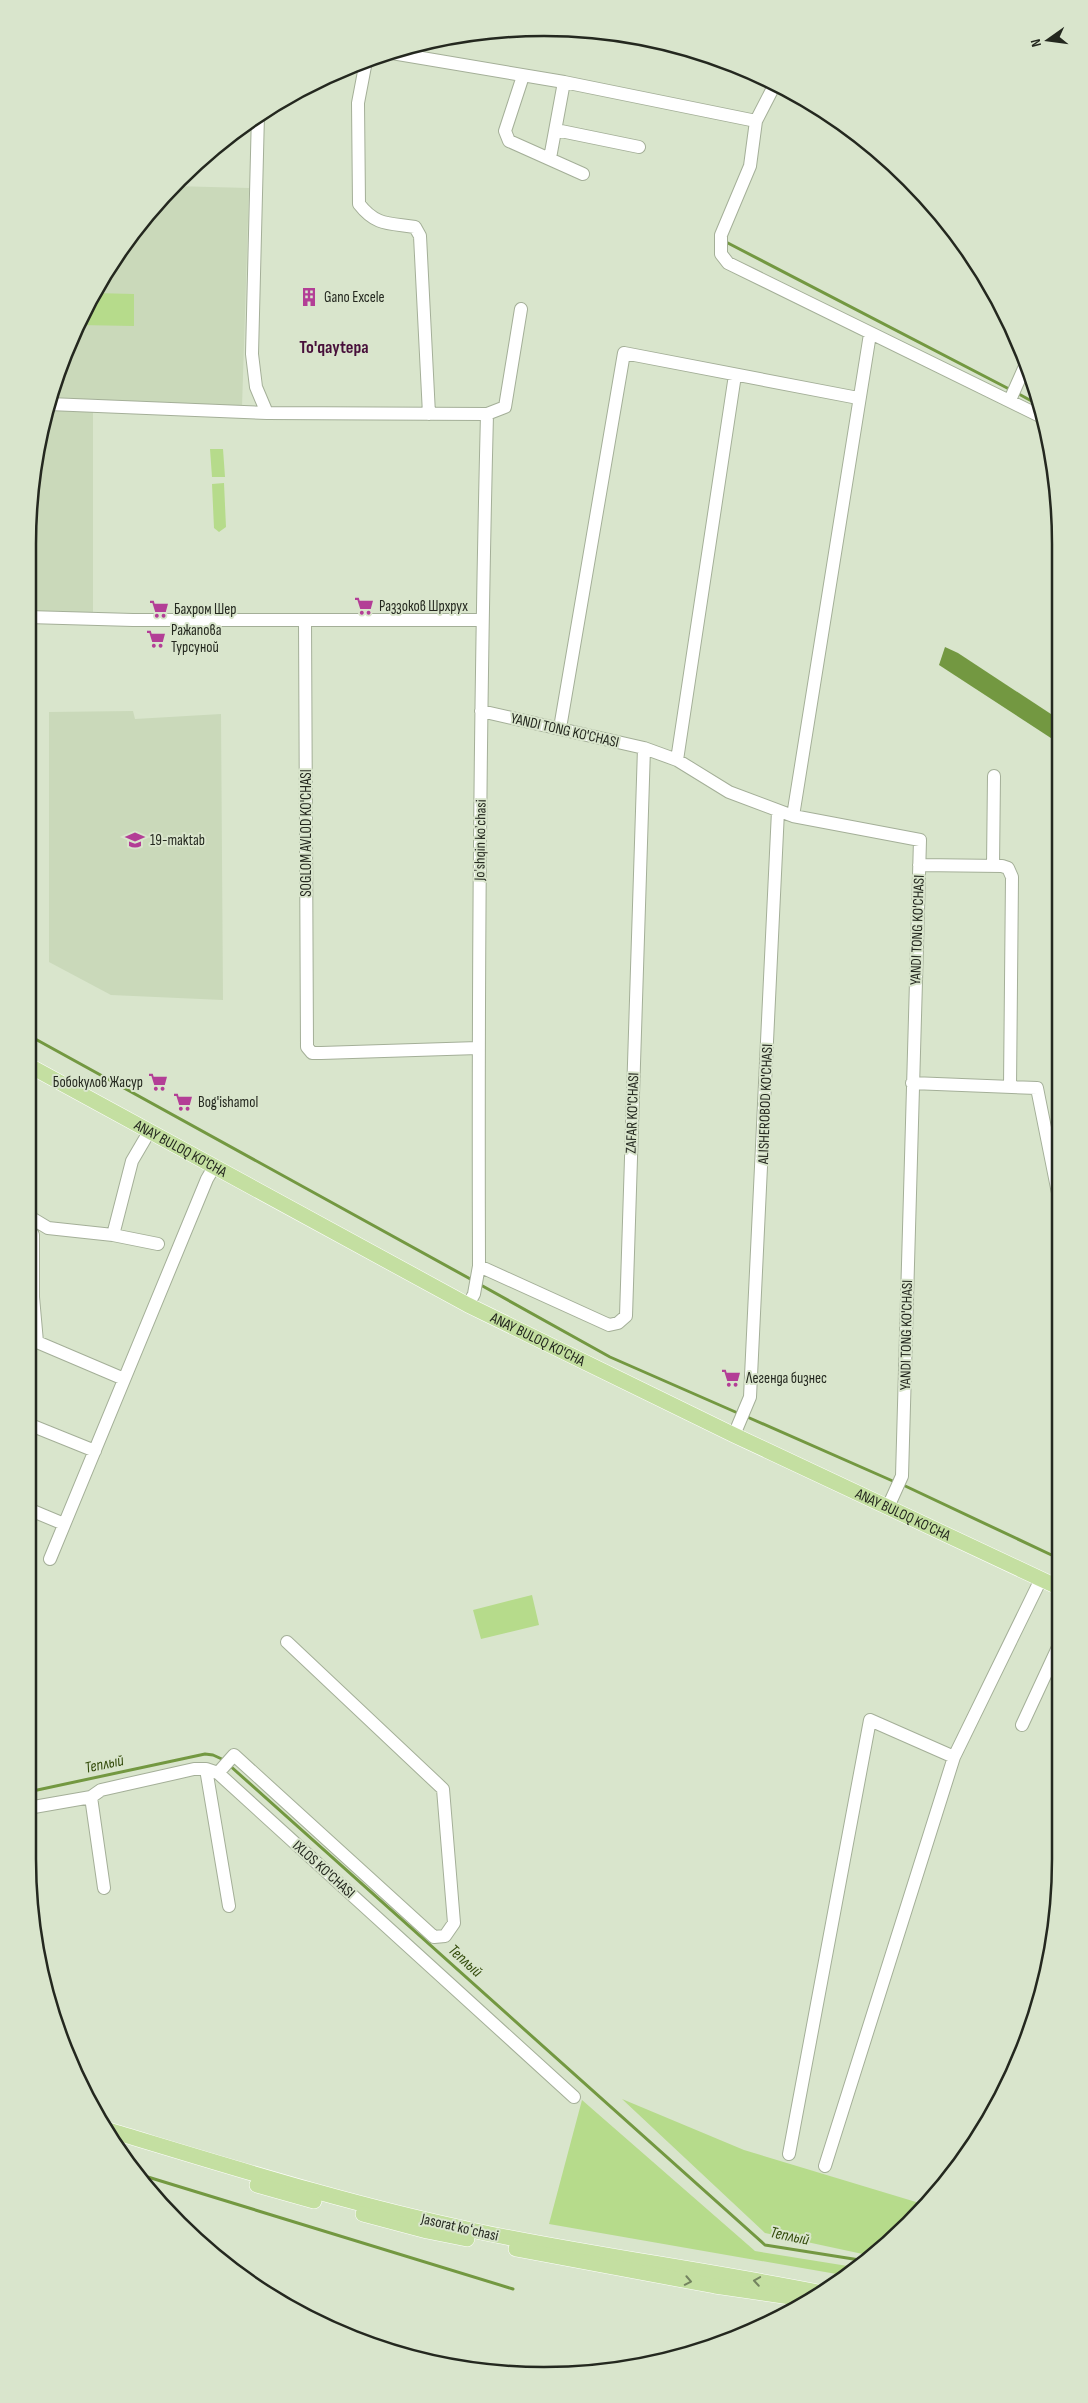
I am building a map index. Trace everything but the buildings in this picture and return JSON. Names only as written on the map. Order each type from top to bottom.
[{"type":"main road","name":"ANAY BULOQ KO'CHA","points":[[36,1069],[214,1167],[471,1299],[736,1430],[890,1502],[1052,1584]]},
{"type":"main road","name":"Jasorat koʻchasi","points":[[116,2132],[328,2195],[475,2231],[810,2291]]},
{"type":"main road","name":"Jasorat koʻchasi","points":[[125,2145],[284,2193],[427,2231],[561,2259],[715,2286],[799,2298]]},
{"type":"street","points":[[407,56],[564,82],[756,121]]},
{"type":"street","points":[[364,69],[358,103],[359,204],[369,217],[383,223],[415,227],[420,236],[429,414]]},
{"type":"street","points":[[523,76],[505,130],[509,141],[583,174]]},
{"type":"street","points":[[550,158],[564,82]]},
{"type":"street","points":[[772,90],[756,121],[750,166],[721,235],[721,254],[728,263],[870,334],[1013,394],[1033,411]]},
{"type":"street","points":[[258,125],[252,354],[256,387],[267,413]]},
{"type":"street","points":[[556,130],[639,147]]},
{"type":"street","points":[[56,404],[267,413],[488,414],[505,407],[521,309]]},
{"type":"street","points":[[793,816],[858,398],[870,334]]},
{"type":"street","points":[[560,728],[624,353],[858,398]]},
{"type":"street","points":[[1013,394],[1022,373]]},
{"type":"street","points":[[677,760],[735,375]]},
{"type":"street","name":"Joʼshqin koʼchasi","points":[[471,1299],[479,1266],[478,1048],[481,711],[488,414]]},
{"type":"street","points":[[36,617],[134,620],[482,620]]},
{"type":"street","name":"SOGLOM AVLOD KO'CHASI","points":[[305,620],[307,1047],[312,1053],[478,1048]]},
{"type":"street","name":"YANDI TONG KO'CHASI","points":[[481,711],[644,748],[677,760],[729,792],[793,816],[920,840],[902,1481],[890,1502]]},
{"type":"street","name":"ZAFAR KO'CHASI","points":[[479,1266],[610,1325],[618,1323],[626,1316],[644,748]]},
{"type":"street","points":[[993,866],[994,776]]},
{"type":"street","name":"ALISHEROBOD KO'CHASI","points":[[736,1430],[750,1397],[778,811]]},
{"type":"street","points":[[919,865],[993,866],[1008,868],[1012,876],[1010,1087]]},
{"type":"street","points":[[912,1083],[1037,1088],[1052,1163]]},
{"type":"street","points":[[113,1234],[132,1161],[149,1132]]},
{"type":"street","points":[[50,1559],[214,1167]]},
{"type":"street","points":[[36,1221],[48,1228],[113,1234],[158,1244]]},
{"type":"street","points":[[36,1331],[37,1342],[124,1379]]},
{"type":"street","points":[[36,1427],[95,1451]]},
{"type":"street","points":[[36,1512],[64,1524]]},
{"type":"street","points":[[825,2166],[954,1757],[1041,1579]]},
{"type":"street","points":[[221,1765],[434,1938],[445,1936],[454,1923],[443,1789],[287,1642]]},
{"type":"street","points":[[1022,1725],[1052,1660]]},
{"type":"street","points":[[789,2154],[870,1720],[954,1757]]},
{"type":"street","points":[[36,1807],[91,1797],[101,1790],[221,1765]]},
{"type":"street","points":[[221,1765],[229,1906]]},
{"type":"street","name":"IXLOS KO'CHASI","points":[[221,1765],[574,2097]]},
{"type":"street","points":[[91,1797],[104,1888]]},
{"type":"shaded area","points":[[184,186],[249,188],[242,407],[58,399],[75,350],[104,290],[141,235]]},
{"type":"shaded area","points":[[102,293],[134,294],[134,326],[86,325]]},
{"type":"shaded area","points":[[55,410],[93,411],[93,614],[36,613],[37,511],[46,445]]},
{"type":"shaded area","points":[[210,449],[223,449],[225,477],[212,477]]},
{"type":"shaded area","points":[[224,483],[226,527],[219,532],[214,528],[212,484]]},
{"type":"shaded area","points":[[945,647],[958,653],[1052,715],[1052,739],[939,665]]},
{"type":"shaded area","name":"19-maktab","points":[[133,711],[135,719],[221,714],[223,1000],[111,995],[49,962],[49,712]]},
{"type":"shaded area","points":[[532,1595],[539,1625],[481,1639],[473,1610]]},
{"type":"shaded area","points":[[622,2099],[744,2150],[918,2203],[879,2241],[863,2254],[765,2233]]},
{"type":"shaded area","points":[[582,2100],[755,2251],[847,2266],[836,2274],[549,2224]]},
{"type":"waterway","points":[[724,241],[1011,390]]},
{"type":"waterway","points":[[1017,393],[1030,400]]},
{"type":"waterway","points":[[36,1039],[474,1281]]},
{"type":"waterway","points":[[479,1284],[610,1357],[740,1414]]},
{"type":"waterway","points":[[745,1416],[895,1482]]},
{"type":"waterway","points":[[901,1484],[1052,1555]]},
{"type":"waterway","name":"Теплый","points":[[36,1790],[205,1754],[224,1760]]},
{"type":"waterway","name":"Теплый","points":[[228,1764],[765,2245],[856,2259]]},
{"type":"waterway","points":[[148,2177],[513,2289]]},
{"type":"place","name":"Gano Excele","points":[[309,297]]},
{"type":"place","name":"Раззоков Шрхрух","points":[[364,606]]},
{"type":"place","name":"Бахром Шер","points":[[159,609]]},
{"type":"place","name":"Ражапова Турсуной","points":[[156,639]]},
{"type":"place","name":"19-maktab","points":[[135,840]]},
{"type":"place","name":"Бобокулов Жасур","points":[[158,1082]]},
{"type":"place","name":"Bog'ishamol","points":[[183,1102]]},
{"type":"place","name":"Легенда бизнес","points":[[731,1378]]},
{"type":"district","name":"To'qaytepa","points":[[334,347]]}]
